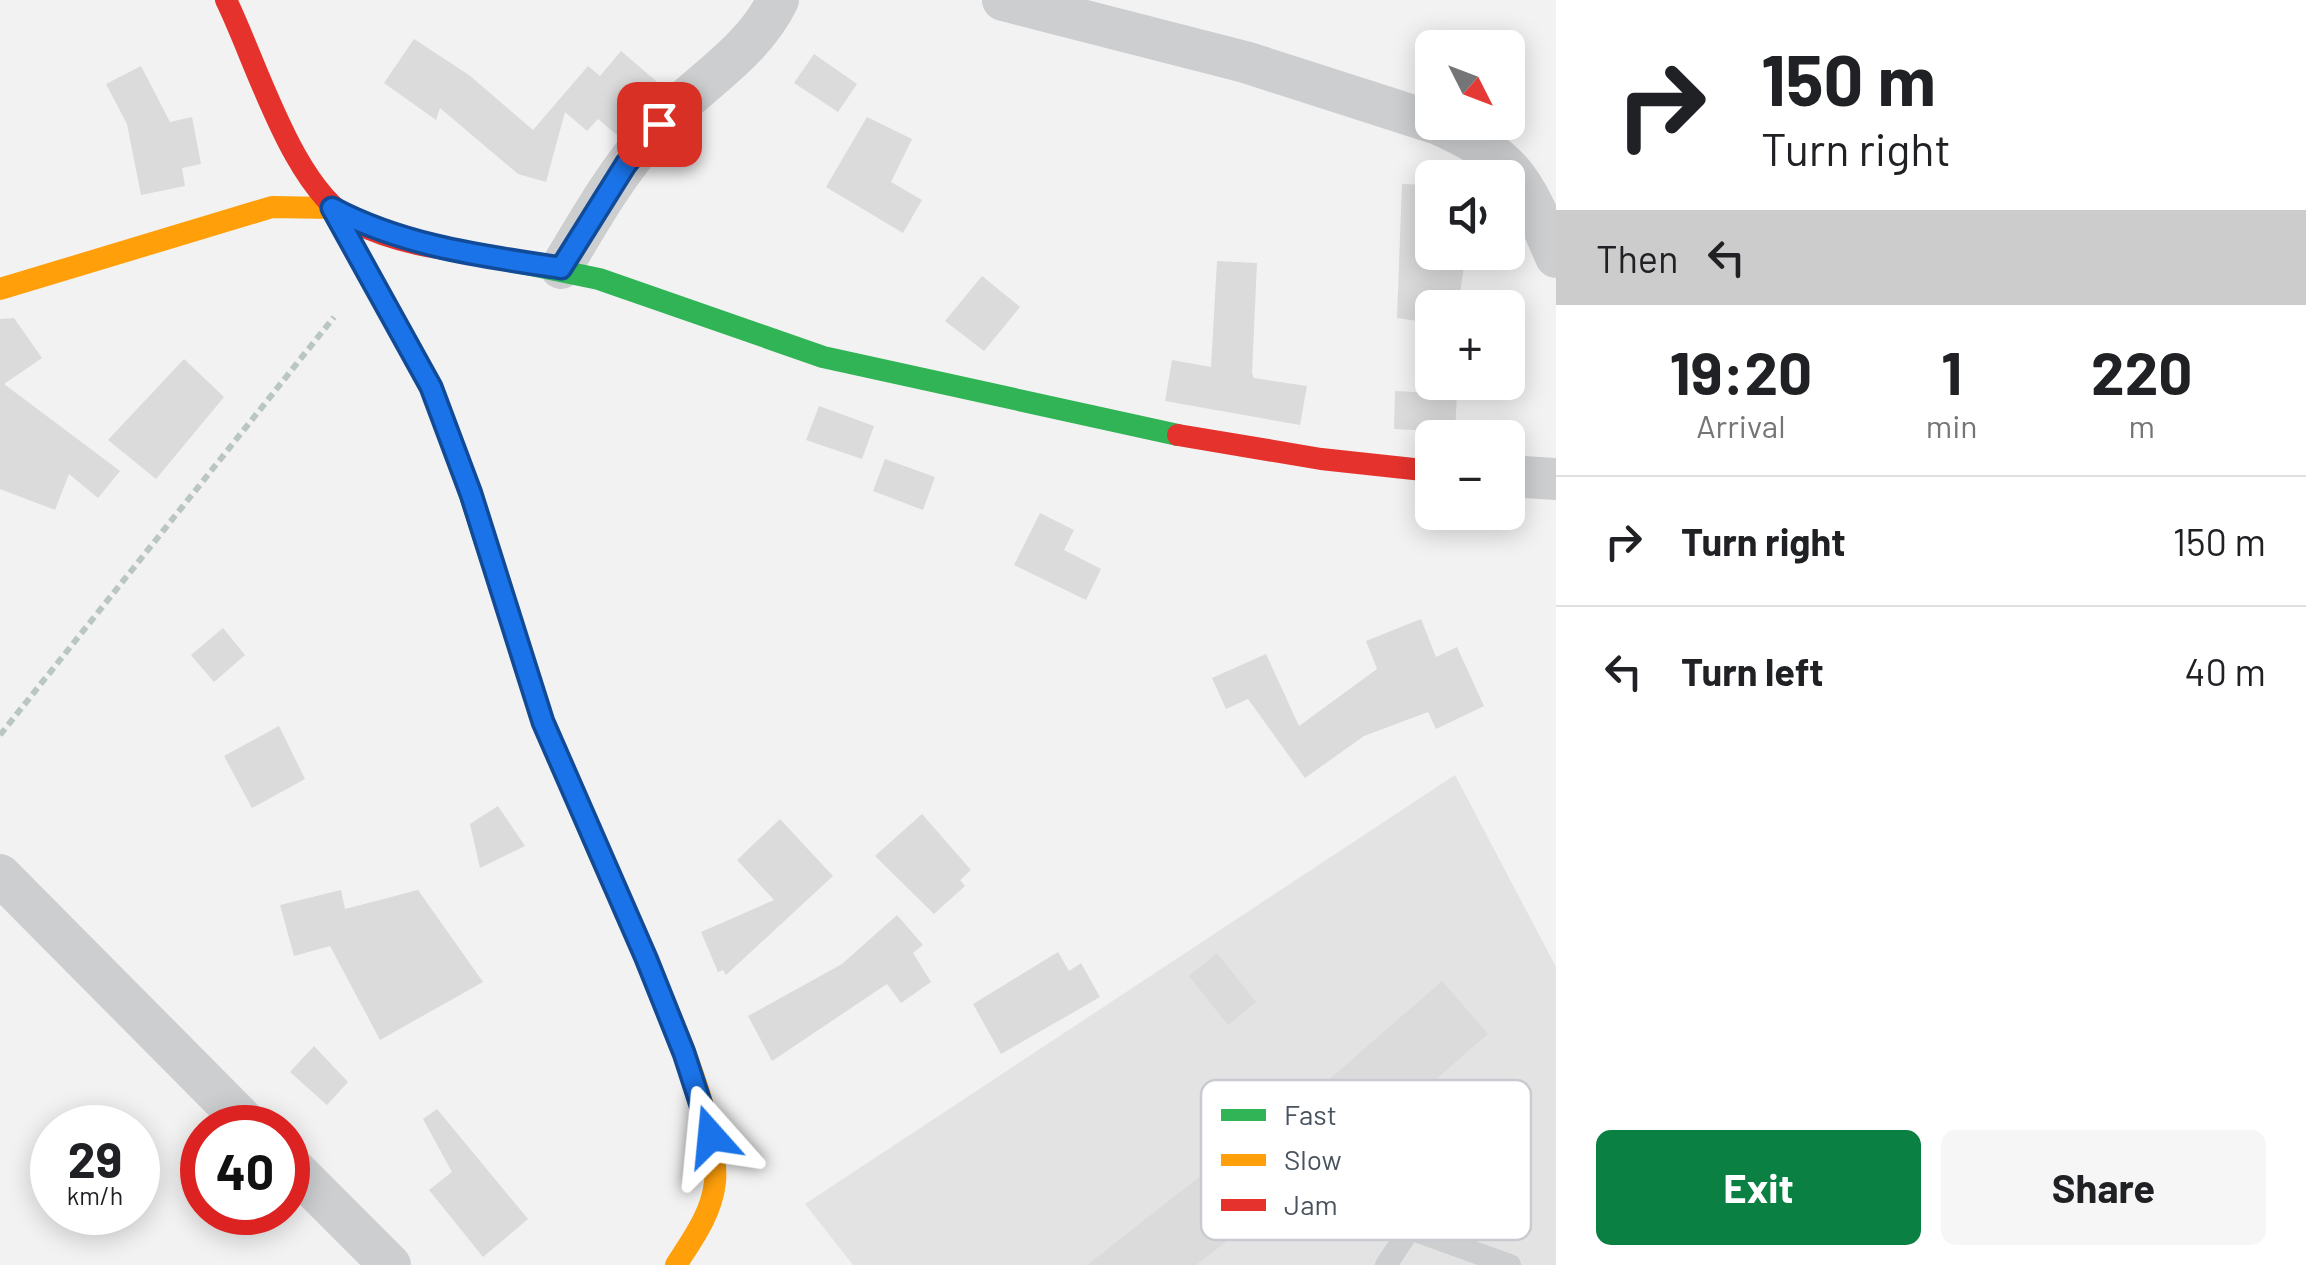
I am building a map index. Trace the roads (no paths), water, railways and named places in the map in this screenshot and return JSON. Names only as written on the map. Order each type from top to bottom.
[{"type":"street","points":[[226,0],[291,138],[431,387],[471,494],[543,722],[653,974],[711,1136],[714,1182],[703,1223],[676,1265]]},
{"type":"street","points":[[561,268],[626,164],[659,124],[752,41],[778,0]]},
{"type":"street","points":[[1003,0],[1189,46],[1415,116]]},
{"type":"street","points":[[1474,140],[1518,176],[1556,257]]},
{"type":"street","points":[[0,289],[223,218],[272,208],[332,208],[370,228],[406,238],[561,268],[656,296],[823,357],[1216,442],[1350,465],[1415,469]]},
{"type":"street","points":[[1525,477],[1556,479]]},
{"type":"street","points":[[0,874],[228,1105]]},
{"type":"street","points":[[310,1185],[390,1265]]},
{"type":"lane","points":[[1386,1265],[1403,1240]]},
{"type":"lane","points":[[1441,1240],[1510,1265]]}]
